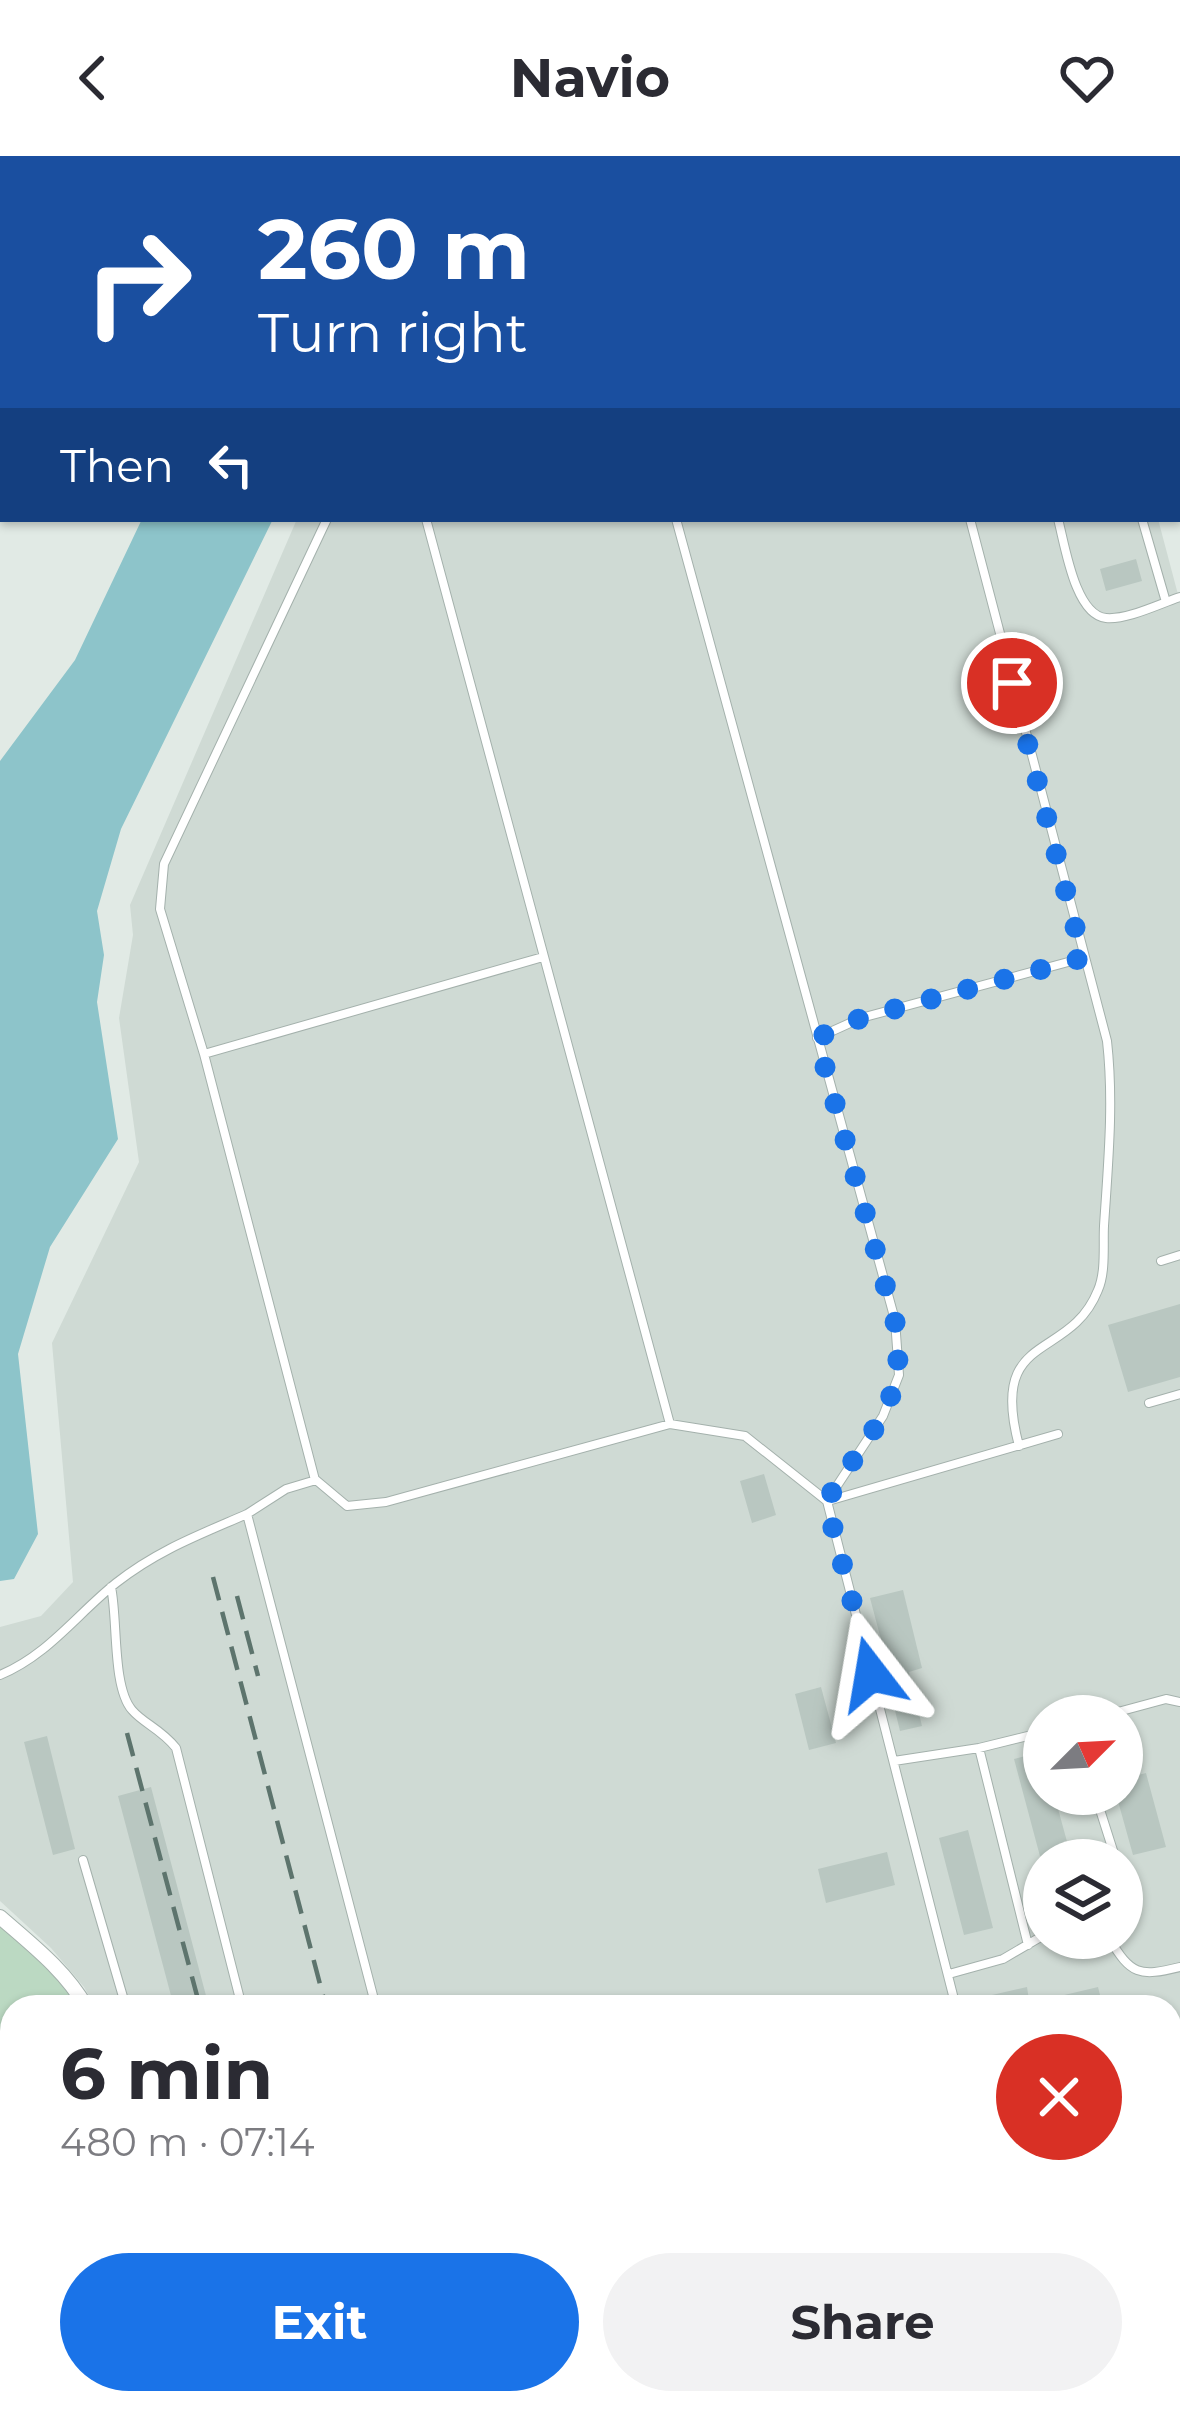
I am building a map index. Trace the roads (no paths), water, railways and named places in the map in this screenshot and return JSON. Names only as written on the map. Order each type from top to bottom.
[{"type":"street","points":[[0,1917],[80,1995]]},
{"type":"lane","points":[[326,522],[164,864],[160,909],[204,1054],[316,1480],[347,1506],[386,1502],[670,1424],[745,1436],[826,1501],[953,1995]]},
{"type":"lane","points":[[427,522],[670,1424]]},
{"type":"lane","points":[[677,522],[895,1321],[899,1375],[883,1416],[826,1501]]},
{"type":"lane","points":[[971,522],[1108,1041],[1113,1089],[1100,1286],[1082,1320],[1053,1336],[1020,1365],[1009,1408],[1019,1446]]},
{"type":"lane","points":[[1059,522],[1082,602],[1094,614],[1108,619],[1180,597]]},
{"type":"lane","points":[[1143,522],[1166,602]]},
{"type":"lane","points":[[204,1054],[543,957]]},
{"type":"lane","points":[[817,1038],[861,1018],[1083,958]]},
{"type":"lane","points":[[1161,1262],[1180,1255]]},
{"type":"lane","points":[[1149,1403],[1180,1394]]},
{"type":"lane","points":[[826,1501],[1058,1434]]},
{"type":"lane","points":[[0,1675],[49,1646],[111,1587],[159,1551],[247,1514],[286,1489],[316,1480]]},
{"type":"lane","points":[[247,1514],[373,1995]]},
{"type":"lane","points":[[111,1587],[118,1621],[116,1665],[131,1710],[162,1730],[176,1748],[239,1995]]},
{"type":"lane","points":[[1143,1705],[1166,1699],[1180,1702]]},
{"type":"lane","points":[[894,1761],[1023,1737]]},
{"type":"lane","points":[[980,1748],[1023,1924]]},
{"type":"lane","points":[[82,1860],[122,1995]]},
{"type":"lane","points":[[949,1974],[1023,1948]]},
{"type":"lane","points":[[1122,1959],[1148,1975],[1180,1967]]},
{"type":"water","points":[[141,522],[272,522],[121,829],[97,911],[104,955],[97,1002],[118,1139],[50,1247],[18,1354],[38,1534],[14,1579],[0,1581],[0,761],[75,660]]},
{"type":"railway","points":[[213,1577],[323,1995]]},
{"type":"railway","points":[[237,1596],[258,1676]]},
{"type":"railway","points":[[127,1733],[197,1995]]}]
